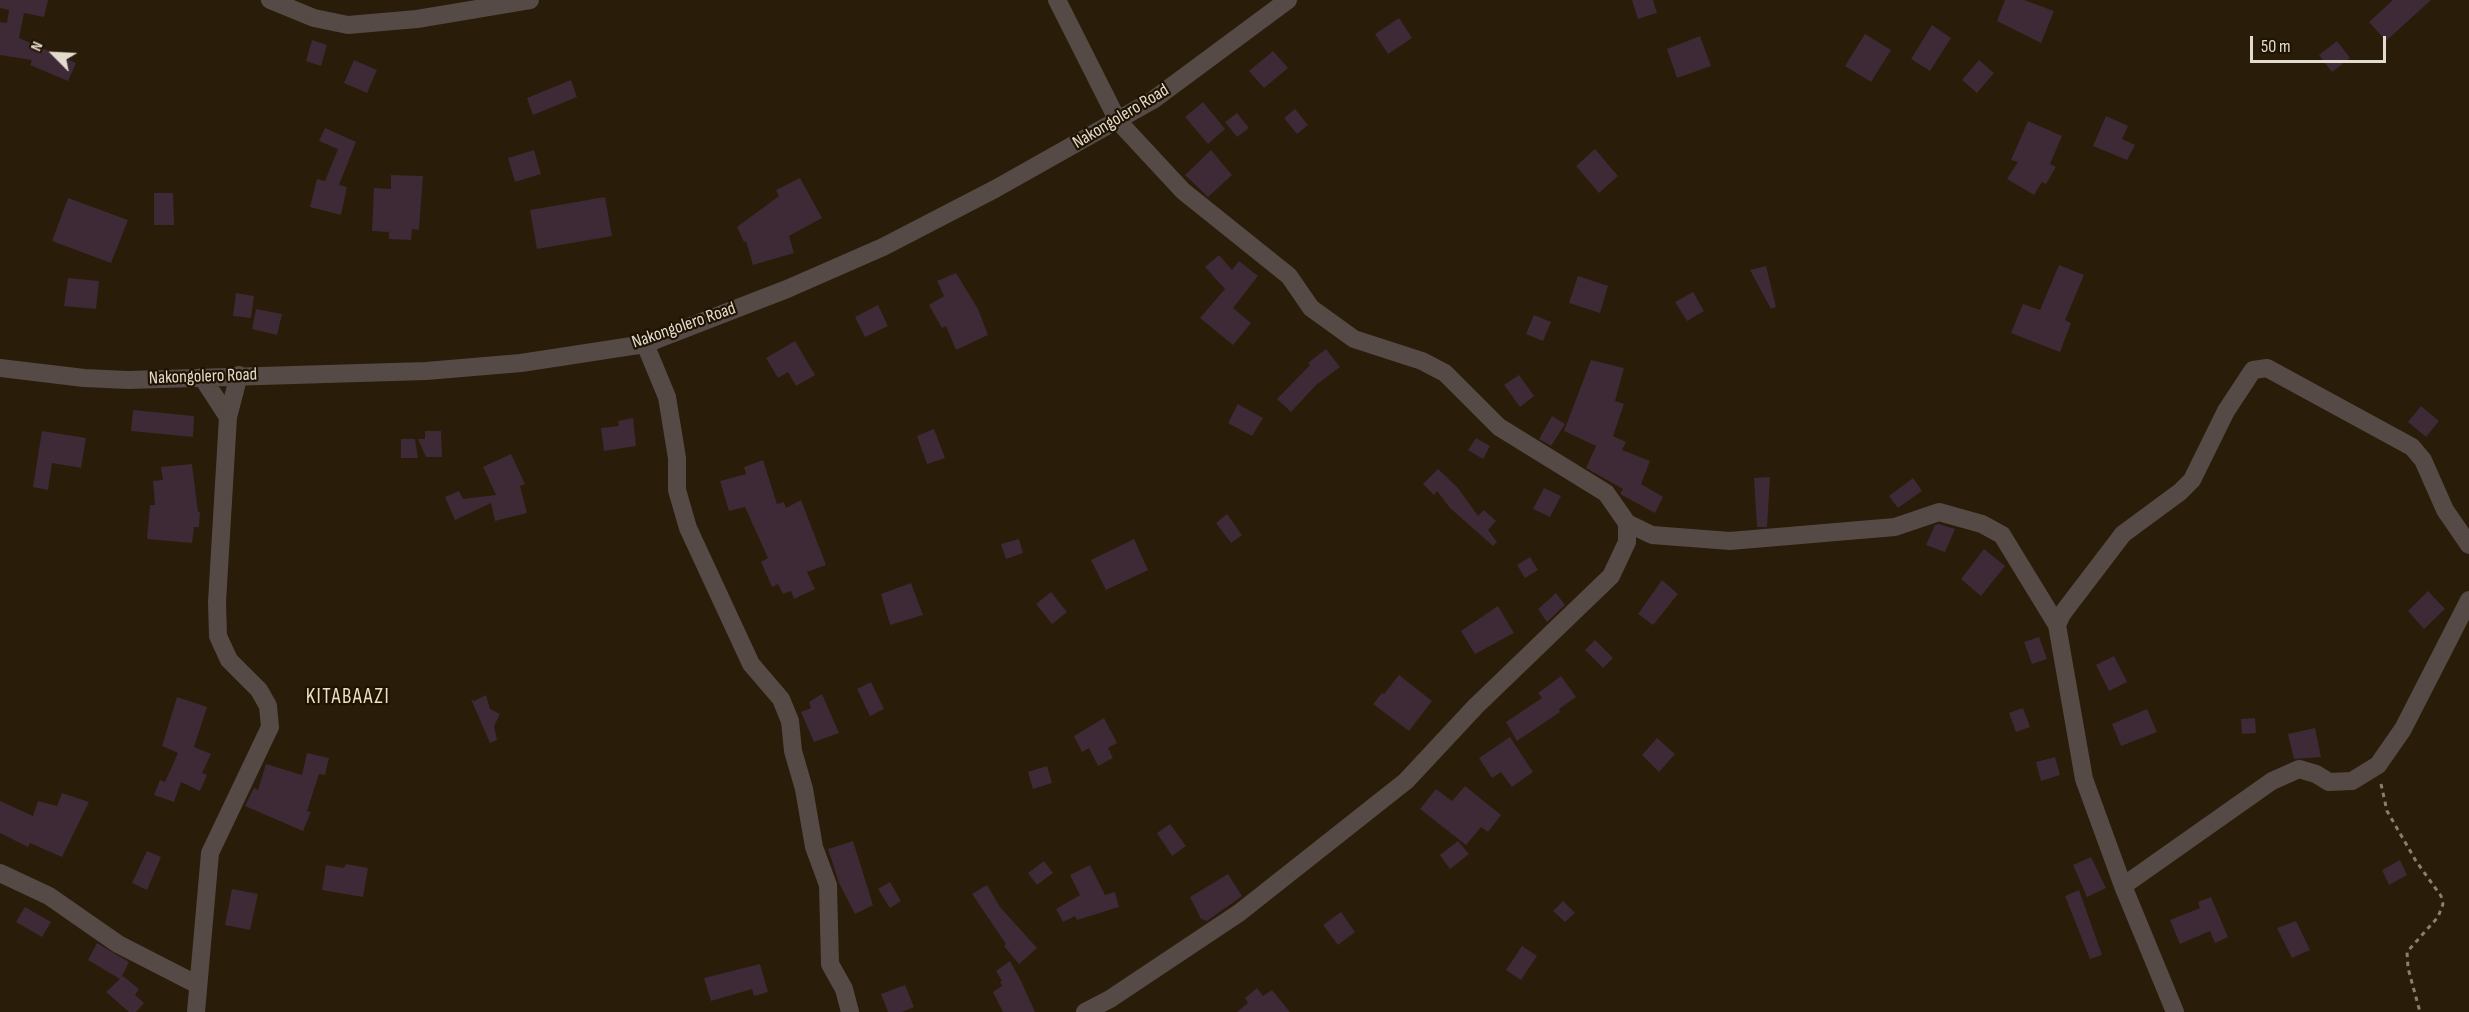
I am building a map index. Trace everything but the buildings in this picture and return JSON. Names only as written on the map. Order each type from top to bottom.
[{"type":"street","points":[[270,0],[314,18],[348,25],[417,19],[530,0]]},
{"type":"street","points":[[1058,0],[1118,121],[1184,191],[1288,276],[1311,308],[1354,339],[1422,362],[1445,373],[1499,427],[1606,493],[1627,523],[1652,535],[1730,542],[1895,527],[1939,512],[1992,528],[2002,535],[2057,625],[2084,779],[2123,886],[2175,1012]]},
{"type":"street","name":"Nakongolero Road","points":[[0,368],[84,378],[426,371],[521,363],[645,344],[787,289],[883,247],[1153,100],[1288,0]]},
{"type":"street","points":[[645,344],[667,397],[677,458],[677,490],[688,528],[729,623],[751,664],[781,699],[790,721],[793,752],[804,789],[814,848],[828,885],[830,964],[844,989],[850,1012]]},
{"type":"street","points":[[2057,625],[2062,614],[2123,534],[2180,492],[2192,480],[2226,411],[2253,370],[2267,368],[2281,374],[2325,402],[2412,447],[2423,460],[2445,510],[2469,546]]},
{"type":"street","points":[[196,1012],[210,853],[270,727],[268,706],[259,690],[229,660],[218,636],[217,603],[228,417],[239,375]]},
{"type":"street","points":[[202,377],[228,417]]},
{"type":"street","points":[[1084,1012],[1128,987],[1239,913],[1406,781],[1476,706],[1611,576],[1627,542],[1627,523]]},
{"type":"street","points":[[2123,886],[2272,781],[2299,769],[2316,774],[2329,782],[2352,781],[2378,765],[2403,729],[2469,600]]},
{"type":"street","points":[[0,873],[49,896],[118,944],[198,985]]},
{"type":"path","points":[[2378,765],[2387,811],[2416,861],[2441,896],[2443,904],[2438,917],[2407,952],[2408,968],[2420,1012]]},
{"type":"district","name":"KITABAAZI","points":[[348,698]]}]
